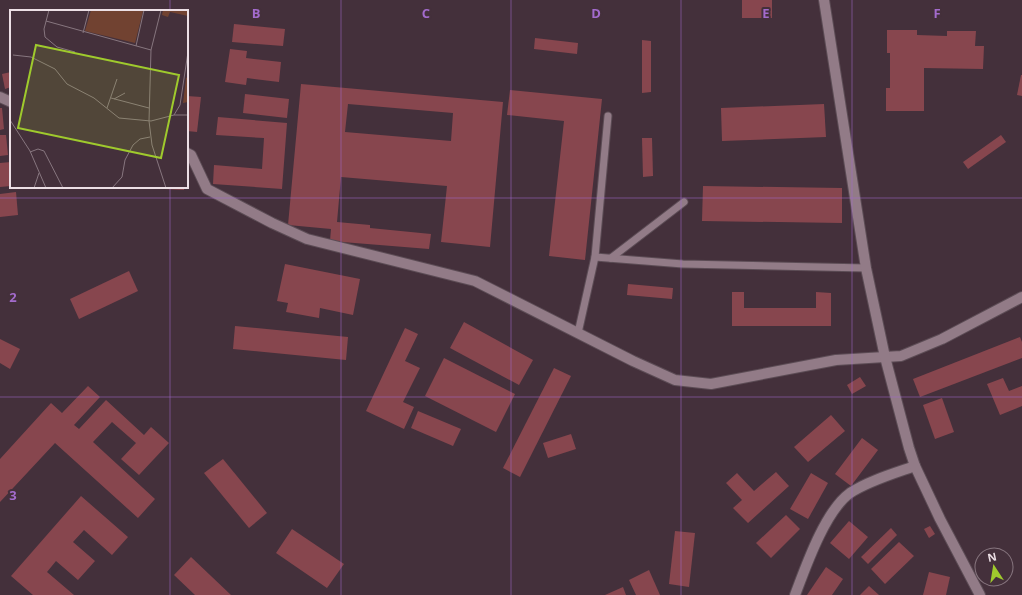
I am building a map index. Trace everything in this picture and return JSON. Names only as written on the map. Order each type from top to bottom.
[{"type":"street","points":[[824,0],[866,268],[884,357],[915,466],[940,519],[980,595]]},
{"type":"street","points":[[0,97],[10,102]]},
{"type":"street","points":[[188,154],[191,155],[207,189],[272,223],[307,239],[475,281],[633,361],[676,380],[711,384],[836,360],[901,356],[942,339],[1022,297]]},
{"type":"street","points":[[795,595],[813,548],[834,509],[850,494],[875,481],[915,466]]},
{"type":"lane","points":[[578,333],[594,257],[608,116]]},
{"type":"lane","points":[[611,258],[684,202]]},
{"type":"lane","points":[[594,257],[683,264],[866,268]]},
{"type":"building","points":[[742,0],[772,0],[772,18],[742,18]]},
{"type":"building","points":[[234,24],[285,29],[283,46],[232,42]]},
{"type":"building","points":[[887,30],[917,30],[917,35],[947,36],[947,31],[976,31],[975,46],[984,46],[983,69],[924,68],[924,111],[886,111],[886,88],[890,88],[890,53],[887,53]]},
{"type":"building","points":[[535,38],[578,43],[577,54],[534,49]]},
{"type":"building","points":[[642,40],[651,41],[651,92],[642,93]]},
{"type":"building","points":[[230,49],[247,51],[246,58],[281,62],[279,82],[247,78],[246,85],[225,82]]},
{"type":"building","points":[[10,72],[10,87],[5,89],[2,74]]},
{"type":"building","points":[[1022,75],[1022,96],[1017,95]]},
{"type":"building","points":[[301,84],[503,102],[490,247],[441,242],[447,186],[341,177],[337,222],[370,225],[370,228],[431,234],[429,249],[330,241],[331,229],[288,225]],"holes":[[[348,104],[453,113],[451,141],[345,132]]]},
{"type":"building","points":[[510,90],[602,99],[585,260],[549,256],[564,121],[507,115]]},
{"type":"building","points":[[245,94],[289,99],[287,118],[243,113]]},
{"type":"building","points":[[188,96],[201,97],[197,132],[188,131]]},
{"type":"building","points":[[824,104],[826,137],[722,141],[721,108]]},
{"type":"building","points":[[0,108],[2,108],[4,129],[0,130]]},
{"type":"building","points":[[218,117],[287,123],[282,189],[213,184],[214,165],[262,169],[264,138],[216,135]]},
{"type":"building","points":[[0,135],[6,135],[8,155],[0,156]]},
{"type":"building","points":[[1001,135],[1006,142],[968,169],[963,162]]},
{"type":"building","points":[[642,138],[652,138],[653,176],[643,177]]},
{"type":"building","points":[[10,162],[10,186],[0,187],[0,163]]},
{"type":"building","points":[[703,186],[842,188],[842,223],[702,221]]},
{"type":"building","points":[[145,188],[184,188],[184,190]]},
{"type":"building","points":[[16,192],[18,215],[0,217],[0,194]]},
{"type":"building","points":[[285,264],[360,279],[353,315],[320,308],[319,318],[286,312],[288,303],[277,301]]},
{"type":"building","points":[[129,271],[138,291],[79,319],[70,299]]},
{"type":"building","points":[[628,284],[673,288],[672,299],[627,295]]},
{"type":"building","points":[[732,292],[744,292],[744,308],[816,308],[816,292],[831,293],[831,326],[732,326]]},
{"type":"building","points":[[464,322],[533,360],[519,385],[450,348]]},
{"type":"building","points":[[235,326],[348,337],[346,360],[233,349]]},
{"type":"building","points":[[405,328],[418,334],[405,361],[420,368],[403,402],[414,407],[404,429],[366,411]]},
{"type":"building","points":[[1020,337],[1022,342],[1022,358],[920,397],[913,379]]},
{"type":"building","points":[[0,339],[20,349],[10,369],[0,363]]},
{"type":"building","points":[[444,358],[515,394],[496,432],[425,396]]},
{"type":"building","points":[[554,368],[571,376],[520,477],[503,468]]},
{"type":"building","points":[[860,377],[866,386],[852,394],[847,385]]},
{"type":"building","points":[[1003,378],[1009,391],[1022,386],[1022,406],[1000,415],[987,384]]},
{"type":"building","points":[[88,386],[100,397],[74,425],[79,429],[106,400],[144,435],[151,427],[169,443],[139,475],[121,459],[136,443],[112,422],[93,442],[155,499],[138,518],[55,443],[0,502],[0,459],[51,403],[62,413]]},
{"type":"building","points":[[942,398],[954,432],[935,439],[923,405]]},
{"type":"building","points":[[418,411],[461,429],[453,446],[411,428]]},
{"type":"building","points":[[831,415],[845,431],[808,462],[794,447]]},
{"type":"building","points":[[571,434],[576,449],[548,458],[543,443]]},
{"type":"building","points":[[862,438],[878,450],[851,486],[835,474]]},
{"type":"building","points":[[223,459],[267,513],[249,528],[204,473]]},
{"type":"building","points":[[776,472],[789,486],[748,523],[733,508],[742,500],[726,483],[737,473],[754,491]]},
{"type":"building","points":[[811,473],[828,483],[808,519],[790,509]]},
{"type":"building","points":[[81,496],[128,537],[112,555],[84,530],[73,542],[95,561],[78,580],[56,561],[47,572],[74,595],[33,595],[11,576]]},
{"type":"building","points":[[786,515],[800,529],[771,558],[756,543]]},
{"type":"building","points":[[849,521],[868,537],[849,559],[830,543]]},
{"type":"building","points":[[930,526],[935,534],[929,538],[924,529]]},
{"type":"building","points":[[891,528],[897,535],[868,564],[861,557]]},
{"type":"building","points":[[292,529],[344,564],[327,588],[276,553]]},
{"type":"building","points":[[675,531],[695,533],[689,587],[669,584]]},
{"type":"building","points":[[899,542],[914,556],[885,584],[871,569]]},
{"type":"building","points":[[191,557],[231,595],[195,595],[174,575]]},
{"type":"building","points":[[826,567],[843,579],[832,595],[807,595]]},
{"type":"building","points":[[649,570],[660,595],[636,595],[629,580]]},
{"type":"building","points":[[929,572],[950,577],[946,595],[923,595]]},
{"type":"building","points":[[869,586],[879,595],[860,595]]},
{"type":"building","points":[[623,587],[626,595],[605,595]]}]
